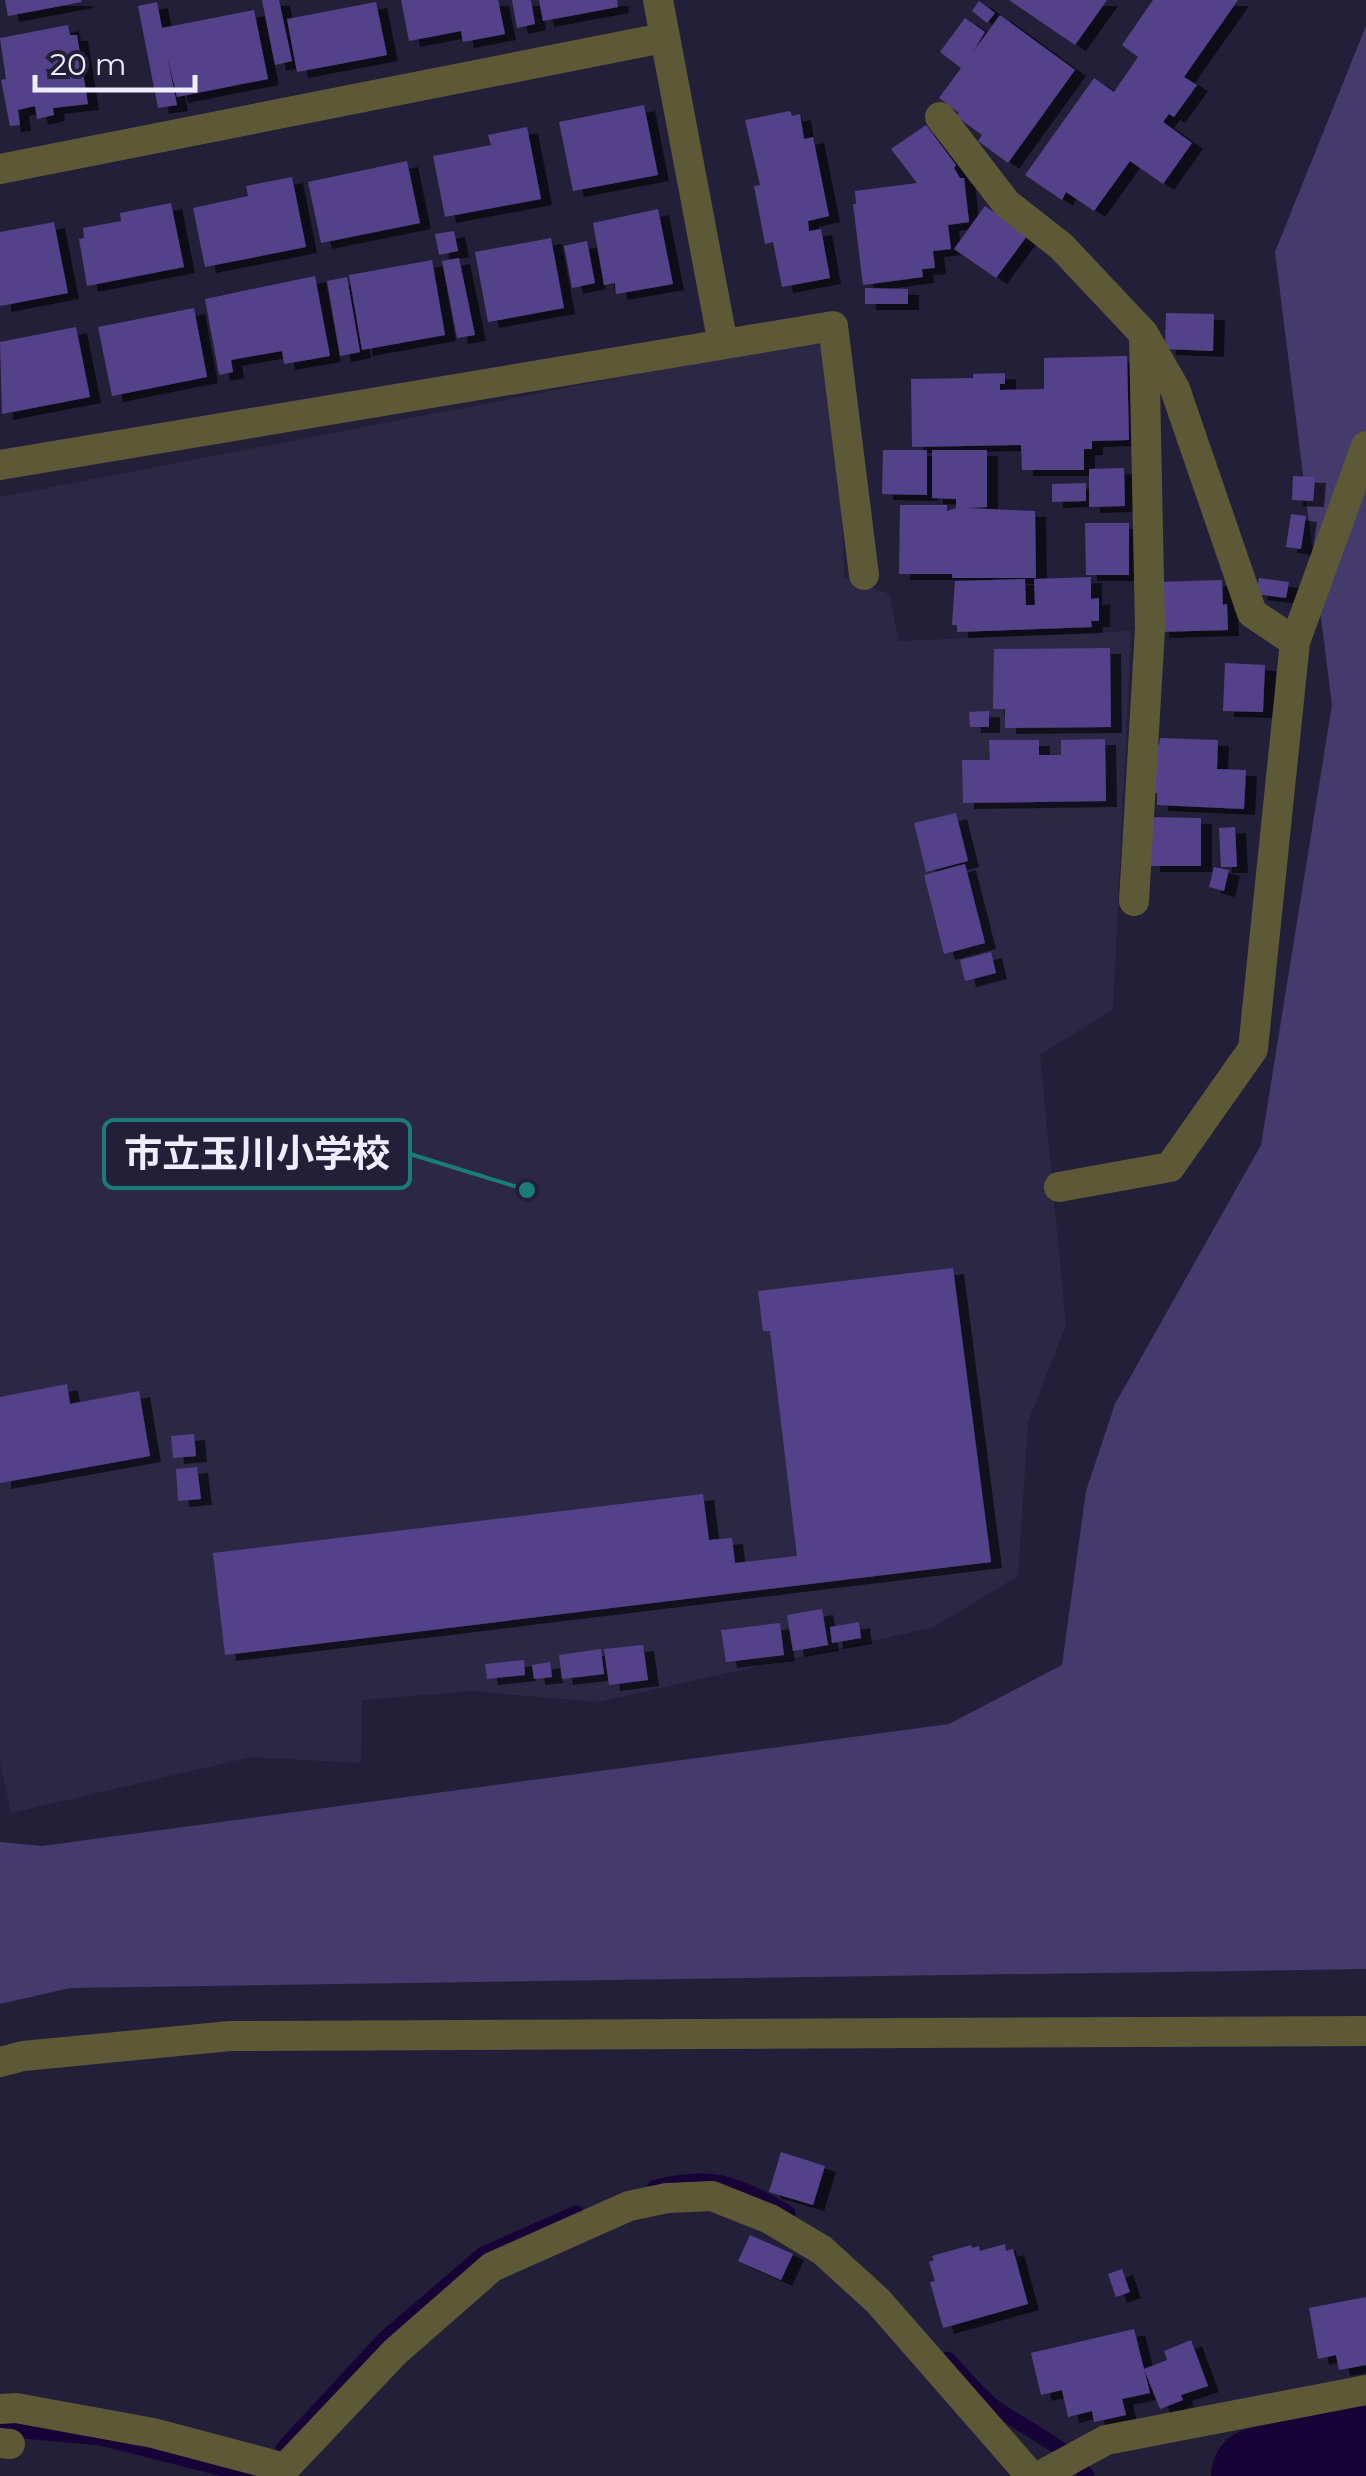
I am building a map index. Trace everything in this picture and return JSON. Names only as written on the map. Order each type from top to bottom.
[{"type":"street","points":[[658,0],[723,344]]},
{"type":"street","points":[[0,169],[663,38]]},
{"type":"street","points":[[940,118],[1006,203],[1061,246],[1144,333],[1176,389],[1252,613],[1296,642]]},
{"type":"street","points":[[0,465],[833,326],[864,575]]},
{"type":"street","points":[[1134,901],[1150,629],[1144,333]]},
{"type":"street","points":[[1059,1186],[1170,1167],[1253,1049],[1296,642],[1366,446]]},
{"type":"street","points":[[0,2062],[23,2056],[230,2036],[1366,2032]]},
{"type":"street","points":[[0,2409],[16,2408],[153,2434],[285,2468],[395,2352],[492,2267],[630,2206],[667,2198],[712,2196],[770,2219],[822,2250],[878,2302],[1031,2476]]},
{"type":"street","points":[[1040,2476],[1106,2440],[1366,2390]]},
{"type":"shaded area","points":[[1366,26],[1366,1969],[70,1988],[0,2004],[0,1842],[42,1846],[949,1724],[1062,1665],[1086,1491],[1115,1404],[1261,1145],[1332,705],[1275,252]]},
{"type":"shaded area","points":[[811,341],[827,350],[840,451],[844,577],[889,594],[899,641],[1131,631],[1113,1009],[1040,1055],[1066,1325],[1028,1422],[1018,1576],[934,1627],[598,1702],[472,1691],[362,1700],[361,1763],[251,1757],[11,1813],[0,1762],[0,497]]},
{"type":"building","points":[[5,0],[81,0],[82,2],[8,16]]},
{"type":"building","points":[[262,0],[279,0],[292,61],[275,65]]},
{"type":"building","points":[[401,0],[498,0],[505,34],[463,42],[461,31],[409,41]]},
{"type":"building","points":[[512,0],[531,0],[535,24],[517,28]]},
{"type":"building","points":[[539,0],[617,0],[618,7],[543,21]]},
{"type":"building","points":[[1009,0],[1107,0],[1075,45]]},
{"type":"building","points":[[1153,0],[1238,0],[1184,77],[1197,85],[1174,117],[1169,114],[1163,122],[1192,143],[1163,184],[1130,161],[1094,211],[1066,192],[1062,200],[1025,175],[1094,78],[1114,92],[1138,57],[1122,45]]},
{"type":"building","points":[[979,1],[995,13],[987,23],[972,11]]},
{"type":"building","points":[[157,2],[162,28],[254,10],[268,79],[177,97],[167,55],[177,105],[158,108],[138,6]]},
{"type":"building","points":[[376,2],[387,55],[297,72],[287,19]]},
{"type":"building","points":[[1000,15],[1075,70],[1008,163],[978,141],[982,135],[939,98],[961,68],[940,52],[965,18],[985,32],[973,52]]},
{"type":"building","points":[[68,25],[70,35],[77,35],[88,104],[53,108],[54,115],[37,119],[35,106],[18,110],[20,125],[10,126],[1,80],[6,79],[0,38]]},
{"type":"building","points":[[644,105],[658,175],[573,191],[559,122]]},
{"type":"building","points":[[790,111],[792,116],[800,114],[804,139],[813,137],[829,216],[808,221],[809,231],[821,229],[830,278],[782,287],[773,242],[765,244],[754,186],[760,185],[745,120]]},
{"type":"building","points":[[926,125],[956,165],[960,178],[964,178],[969,222],[948,225],[951,249],[933,251],[935,268],[922,269],[923,277],[863,285],[853,204],[855,191],[917,183],[891,149]]},
{"type":"building","points":[[527,127],[541,199],[445,217],[433,156],[491,145],[488,135]]},
{"type":"building","points":[[407,161],[420,223],[321,243],[308,182]]},
{"type":"building","points":[[292,177],[306,247],[205,267],[193,208],[248,196],[246,186]]},
{"type":"building","points":[[171,203],[184,267],[87,286],[79,239],[84,238],[83,228],[121,221],[120,213]]},
{"type":"building","points":[[985,206],[1027,236],[996,278],[954,249]]},
{"type":"building","points":[[658,209],[673,284],[616,294],[615,283],[604,285],[593,223]]},
{"type":"building","points":[[54,222],[68,293],[0,306],[0,232]]},
{"type":"building","points":[[454,231],[458,251],[439,255],[435,234]]},
{"type":"building","points":[[551,238],[564,308],[488,322],[475,252]]},
{"type":"building","points":[[587,241],[595,283],[572,288],[564,246]]},
{"type":"building","points":[[459,258],[475,335],[457,338],[442,261]]},
{"type":"building","points":[[432,260],[445,335],[362,350],[349,275]]},
{"type":"building","points":[[315,276],[330,356],[284,364],[282,351],[231,360],[233,372],[219,375],[205,299]]},
{"type":"building","points":[[347,277],[360,352],[340,356],[327,281]]},
{"type":"building","points":[[865,288],[908,289],[908,304],[865,304]]},
{"type":"building","points":[[194,308],[207,377],[112,396],[98,327]]},
{"type":"building","points":[[1166,313],[1214,314],[1213,351],[1165,349]]},
{"type":"building","points":[[76,327],[90,397],[2,414],[0,342]]},
{"type":"building","points":[[1127,356],[1129,440],[1092,441],[1092,449],[1084,449],[1084,470],[1022,470],[1021,445],[912,447],[911,379],[1005,373],[1005,384],[1000,384],[1000,390],[1044,389],[1044,358]]},
{"type":"building","points":[[883,450],[927,450],[927,495],[882,494]]},
{"type":"building","points":[[932,450],[987,450],[987,507],[966,508],[1035,511],[1036,578],[899,574],[900,505],[947,505],[947,511],[956,508],[956,499],[932,498]]},
{"type":"building","points":[[1124,468],[1125,506],[1089,507],[1089,469]]},
{"type":"building","points":[[1293,476],[1315,477],[1313,501],[1292,500]]},
{"type":"building","points":[[1086,483],[1086,501],[1052,502],[1052,484]]},
{"type":"building","points":[[1291,514],[1306,516],[1301,549],[1286,547]]},
{"type":"building","points":[[1085,523],[1129,523],[1129,575],[1086,575]]},
{"type":"building","points":[[1091,577],[1091,599],[1099,598],[1099,621],[1091,621],[1092,627],[957,632],[957,625],[952,625],[955,581],[1025,579],[1026,605],[1035,605],[1034,579]]},
{"type":"building","points":[[1259,578],[1289,582],[1286,598],[1256,594]]},
{"type":"building","points":[[1222,580],[1228,630],[1158,632],[1157,582]]},
{"type":"building","points":[[1110,648],[1111,727],[1005,728],[1005,709],[993,709],[994,649]]},
{"type":"building","points":[[1225,663],[1265,665],[1263,712],[1223,711]]},
{"type":"building","points":[[989,711],[989,727],[970,727],[969,712]]},
{"type":"building","points":[[1160,738],[1218,740],[1217,769],[1246,770],[1244,809],[1157,805],[1157,793],[1150,793],[1152,745],[1159,745]]},
{"type":"building","points":[[1105,739],[1106,801],[963,803],[962,760],[990,760],[989,740],[1039,740],[1039,755],[1061,755],[1061,740]]},
{"type":"building","points":[[956,813],[968,861],[926,872],[914,823]]},
{"type":"building","points":[[1148,817],[1201,818],[1201,866],[1149,866]]},
{"type":"building","points":[[1235,827],[1237,867],[1221,867],[1219,828]]},
{"type":"building","points":[[965,864],[985,943],[944,954],[924,875]]},
{"type":"building","points":[[1214,867],[1229,870],[1224,891],[1209,887]]},
{"type":"building","points":[[991,952],[996,973],[965,981],[960,960]]},
{"type":"building","points":[[953,1268],[991,1562],[225,1655],[213,1553],[703,1494],[709,1540],[732,1538],[735,1563],[797,1556],[770,1331],[763,1331],[758,1291]]},
{"type":"building","points":[[67,1384],[70,1404],[139,1391],[150,1456],[0,1483],[0,1397]]},
{"type":"building","points":[[194,1434],[196,1456],[173,1458],[171,1436]]},
{"type":"building","points":[[197,1467],[201,1499],[178,1501],[176,1469]]},
{"type":"building","points":[[822,1609],[828,1645],[793,1651],[787,1615]]},
{"type":"building","points":[[859,1622],[861,1638],[832,1643],[830,1627]]},
{"type":"building","points":[[780,1623],[784,1655],[726,1662],[721,1630]]},
{"type":"building","points":[[643,1645],[648,1680],[609,1685],[604,1649]]},
{"type":"building","points":[[601,1649],[604,1674],[562,1679],[559,1655]]},
{"type":"building","points":[[524,1660],[525,1675],[487,1679],[485,1664]]},
{"type":"building","points":[[550,1662],[552,1677],[534,1679],[532,1665]]},
{"type":"building","points":[[781,2152],[825,2166],[813,2205],[769,2192]]},
{"type":"building","points":[[750,2235],[793,2254],[781,2280],[738,2261]]},
{"type":"building","points":[[1005,2244],[1006,2251],[1013,2249],[1028,2304],[943,2328],[930,2282],[935,2281],[929,2262],[934,2260],[932,2256],[971,2245],[979,2246],[980,2251]]},
{"type":"building","points":[[1122,2269],[1130,2292],[1116,2297],[1108,2274]]},
{"type":"building","points":[[1366,2297],[1366,2365],[1339,2370],[1336,2355],[1318,2359],[1309,2308]]},
{"type":"building","points":[[1134,2329],[1150,2393],[1122,2399],[1126,2415],[1094,2422],[1092,2411],[1068,2417],[1062,2390],[1041,2395],[1031,2353]]},
{"type":"building","points":[[1191,2340],[1208,2386],[1181,2395],[1183,2400],[1160,2409],[1144,2369],[1167,2360],[1164,2351]]},
{"type":"waterway","points":[[655,2187],[709,2181],[754,2194],[788,2213]]},
{"type":"waterway","points":[[283,2448],[385,2338],[483,2254],[576,2213]]},
{"type":"waterway","points":[[948,2359],[992,2405],[1057,2446],[1087,2476]]},
{"type":"waterway","points":[[0,2429],[101,2438],[251,2476]]},
{"type":"waterway","points":[[1260,2476],[1366,2452]]},
{"type":"place","name":"市立玉川小学校","points":[[527,1190]]}]
